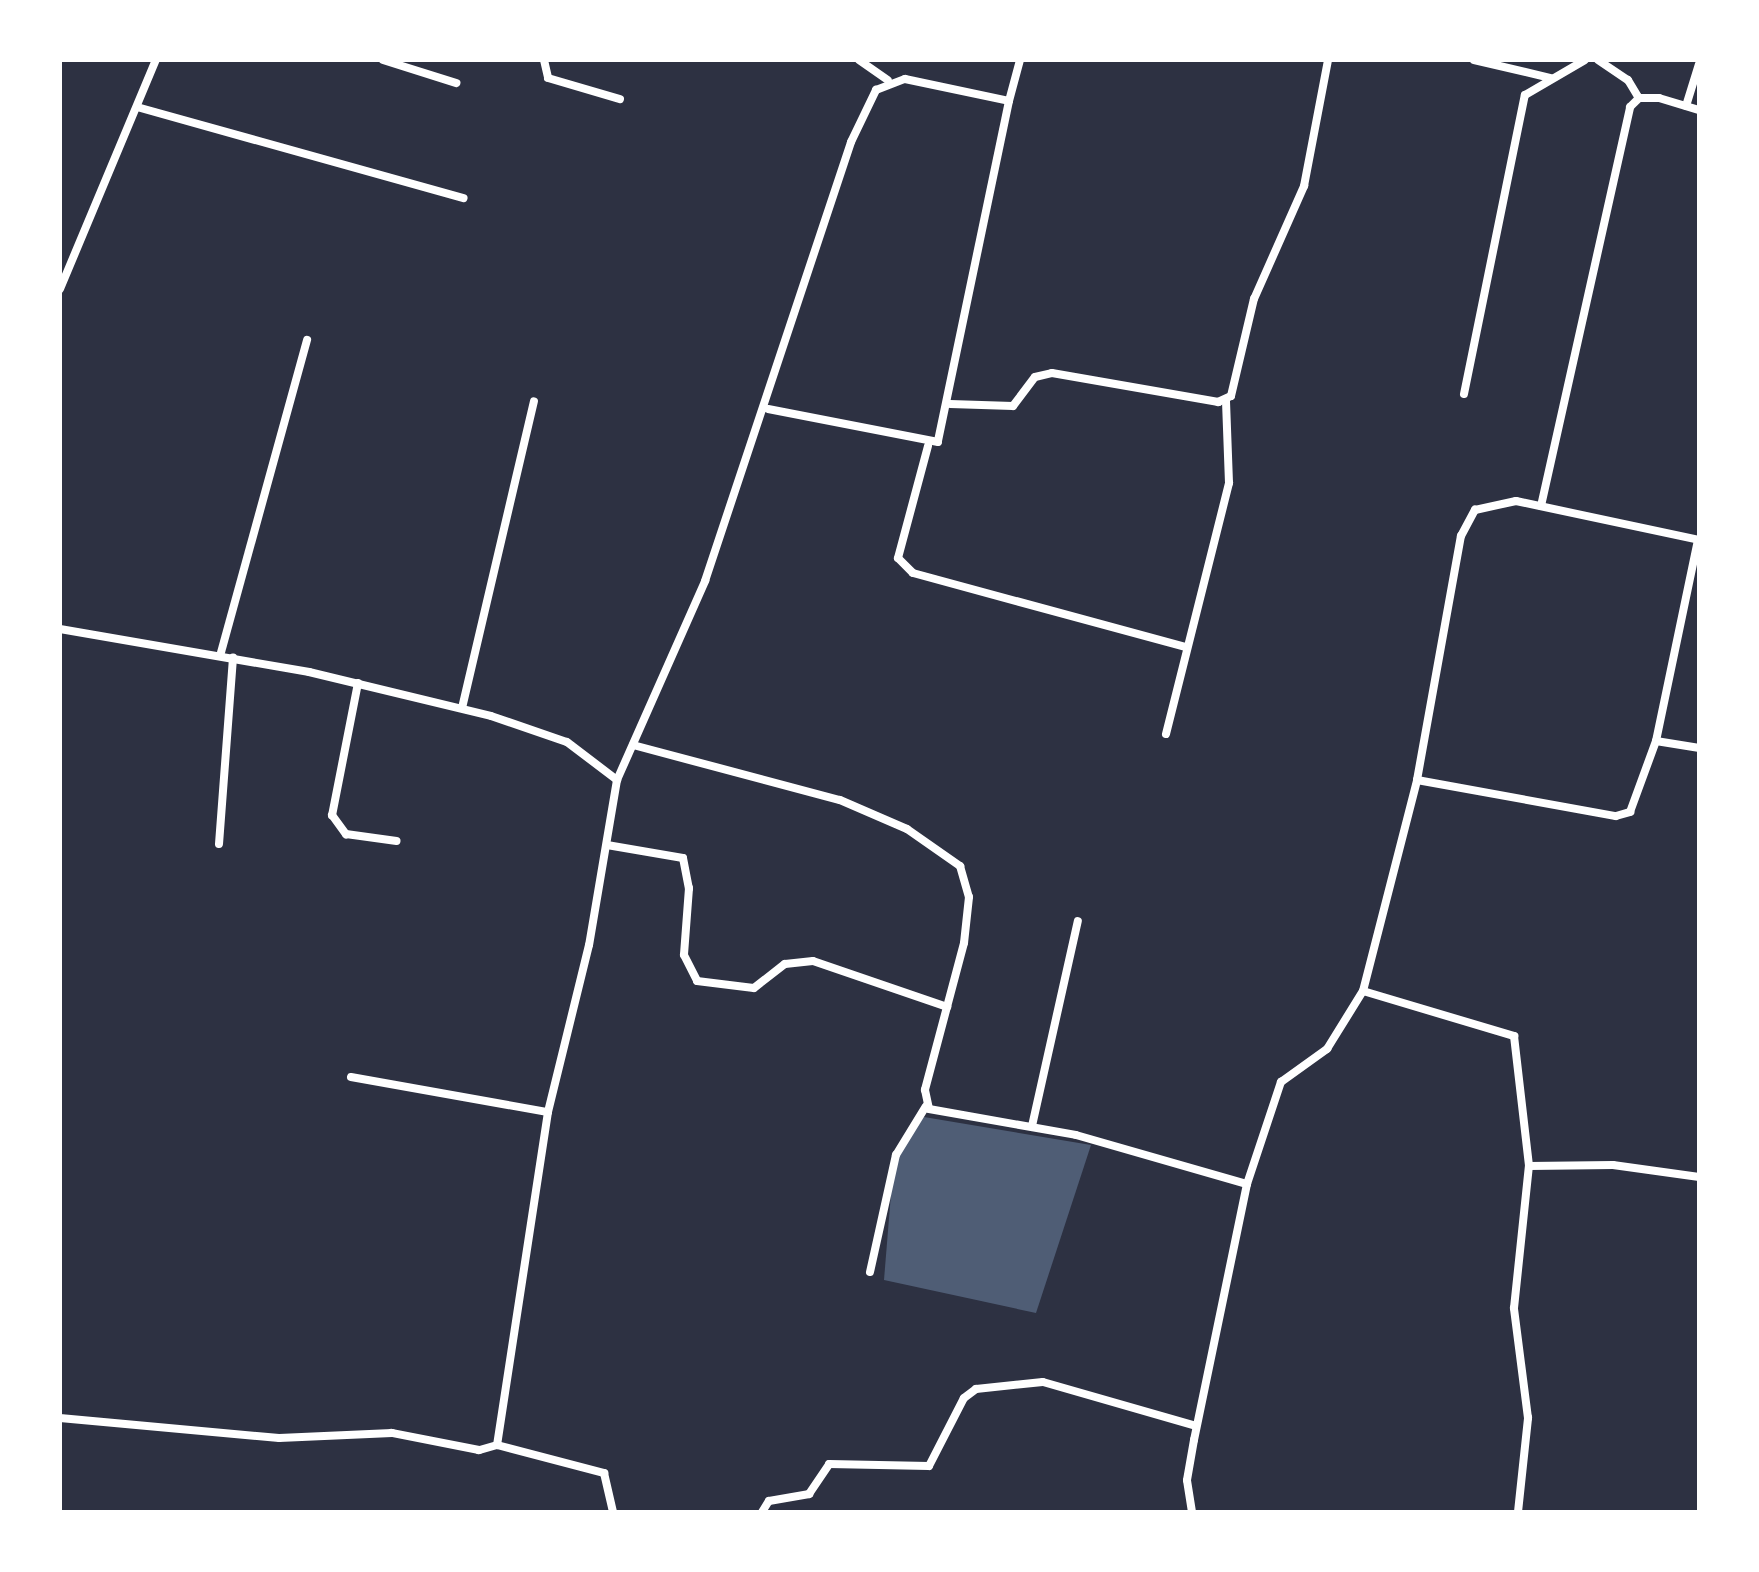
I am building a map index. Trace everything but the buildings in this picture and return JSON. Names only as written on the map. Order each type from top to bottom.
[{"type":"street","points":[[60,289],[89,206],[156,60]]},
{"type":"street","points":[[383,60],[456,83]]},
{"type":"street","points":[[544,60],[544,72],[556,82],[620,99]]},
{"type":"street","points":[[859,60],[888,80],[1009,101]]},
{"type":"street","points":[[1020,60],[1009,101],[950,404],[942,436],[928,446],[898,558],[913,573],[1185,647]]},
{"type":"street","points":[[1166,734],[1185,647],[1229,483],[1226,401],[1254,299],[1304,186],[1328,60]]},
{"type":"street","points":[[1474,60],[1553,78]]},
{"type":"street","points":[[1464,394],[1525,95],[1585,60]]},
{"type":"street","points":[[1598,60],[1628,80],[1639,98],[1699,110]]},
{"type":"street","points":[[1686,106],[1699,64]]},
{"type":"street","points":[[497,1445],[548,1112],[607,845],[617,780],[705,581],[768,409],[851,142],[876,90],[888,80]]},
{"type":"street","points":[[1541,506],[1624,124],[1639,98]]},
{"type":"street","points":[[137,107],[203,128],[464,198]]},
{"type":"street","points":[[220,656],[307,340]]},
{"type":"street","points":[[950,404],[1013,406],[1035,377],[1052,373],[1226,401]]},
{"type":"street","points":[[462,708],[534,401]]},
{"type":"street","points":[[768,409],[928,446]]},
{"type":"street","points":[[1192,1512],[1187,1480],[1196,1426],[1247,1184],[1281,1082],[1327,1049],[1363,991],[1417,780],[1461,536],[1475,510],[1516,501],[1699,540],[1656,741],[1638,803],[1616,816],[1417,780]]},
{"type":"street","points":[[60,629],[233,658],[462,708],[567,742],[617,780]]},
{"type":"street","points":[[219,844],[233,658]]},
{"type":"street","points":[[358,683],[332,815],[346,834],[397,841]]},
{"type":"street","points":[[1656,741],[1699,748]]},
{"type":"street","points":[[633,745],[840,800],[907,829],[960,866],[969,897],[926,1106],[896,1155],[870,1272]]},
{"type":"street","points":[[607,845],[683,858],[689,888],[684,955],[697,981],[754,988],[785,964],[813,961],[947,1007]]},
{"type":"street","points":[[1032,1126],[1078,921]]},
{"type":"street","points":[[1363,991],[1514,1036],[1529,1166],[1514,1308],[1528,1418],[1518,1512]]},
{"type":"street","points":[[351,1077],[548,1112]]},
{"type":"street","points":[[926,1106],[1032,1126],[1247,1184]]},
{"type":"street","points":[[1529,1166],[1613,1165],[1699,1177]]},
{"type":"street","points":[[762,1512],[769,1501],[809,1494],[829,1464],[929,1466],[956,1411],[976,1389],[1043,1382],[1196,1426]]},
{"type":"street","points":[[60,1418],[279,1438],[392,1433],[479,1450],[497,1445],[604,1473],[613,1512]]},
{"type":"water","points":[[924,1117],[1091,1145],[1036,1313],[884,1280],[894,1157]]}]
